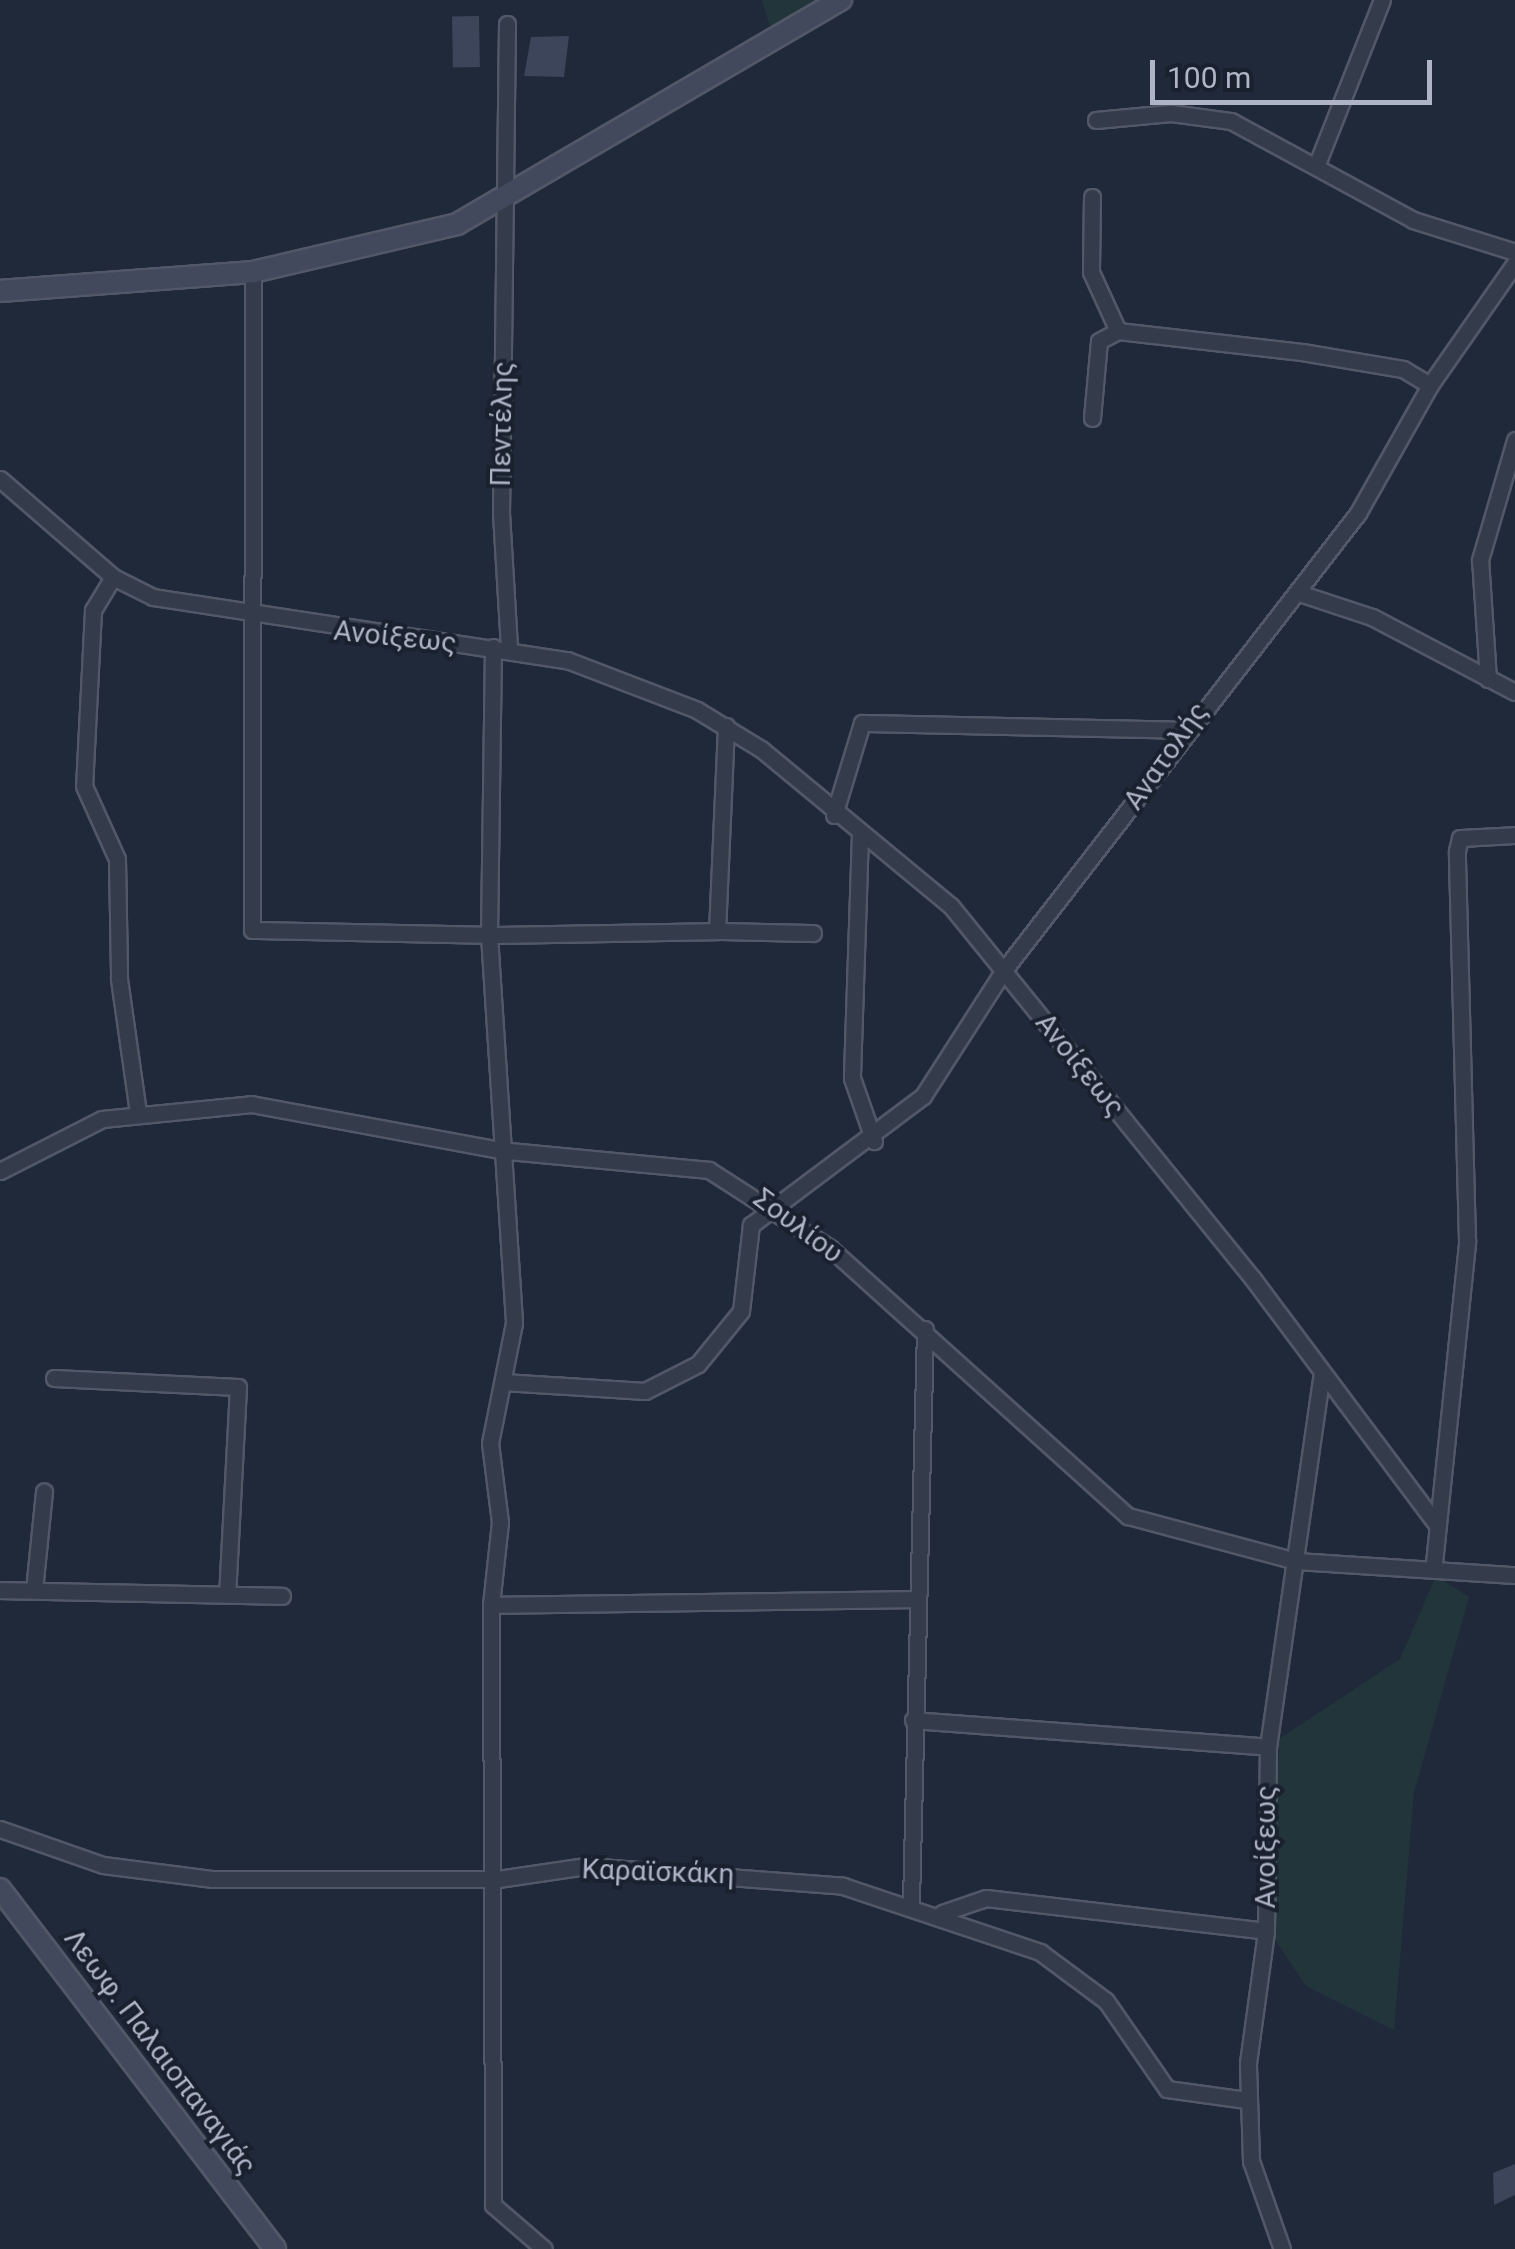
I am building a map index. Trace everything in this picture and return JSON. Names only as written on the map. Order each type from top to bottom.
[{"type":"street","points":[[0,291],[253,272],[410,240],[506,200],[841,0]]},
{"type":"street","points":[[1317,164],[1382,0]]},
{"type":"street","name":"Πεντέλης","points":[[507,24],[501,648],[490,935],[498,1150],[514,1323],[490,1443],[500,1522],[491,1605],[498,1879],[493,2205],[544,2249]]},
{"type":"street","points":[[1096,120],[1211,116],[1317,164],[1413,220],[1515,252]]},
{"type":"street","points":[[1092,198],[1091,272],[1118,331]]},
{"type":"street","name":"Ανατολής","points":[[772,1203],[874,1141],[922,1096],[1004,970],[1185,730],[1299,593],[1358,513],[1430,385],[1515,263]]},
{"type":"street","points":[[253,272],[252,930],[490,935],[813,933]]},
{"type":"street","points":[[1118,331],[1370,363],[1430,385]]},
{"type":"street","points":[[1092,418],[1095,355],[1118,331]]},
{"type":"street","points":[[1488,679],[1480,560],[1515,440]]},
{"type":"street","name":"Ανοίξεως","points":[[0,479],[112,577],[164,600],[255,618],[501,648],[603,671],[726,726],[834,815],[938,892],[1004,970],[1322,1374],[1268,1747],[1266,1931],[1246,2100],[1261,2207],[1282,2249]]},
{"type":"street","points":[[112,577],[93,610],[84,786],[117,859],[119,979],[138,1113]]},
{"type":"street","points":[[1299,593],[1372,617],[1515,692]]},
{"type":"street","points":[[834,815],[862,724],[1185,730]]},
{"type":"street","points":[[717,931],[726,726]]},
{"type":"street","points":[[860,834],[852,1078],[874,1141]]},
{"type":"street","points":[[1434,1563],[1466,1241],[1457,850],[1460,838],[1515,835]]},
{"type":"street","name":"Σουλίου","points":[[0,1171],[81,1126],[138,1113],[270,1104],[498,1150],[698,1167],[772,1203],[925,1329],[1128,1516],[1296,1561],[1434,1563],[1515,1575]]},
{"type":"street","points":[[503,1382],[586,1381],[628,1392],[686,1376],[740,1311],[745,1235],[772,1203]]},
{"type":"street","points":[[911,1902],[913,1599],[925,1329]]},
{"type":"street","points":[[1322,1374],[1436,1524]]},
{"type":"street","points":[[54,1378],[238,1386],[226,1594]]},
{"type":"street","points":[[34,1590],[44,1492]]},
{"type":"street","points":[[0,1590],[282,1596]]},
{"type":"street","points":[[491,1605],[913,1599]]},
{"type":"street","points":[[913,1720],[1268,1747]]},
{"type":"street","name":"Καραϊσκάκη","points":[[0,1829],[83,1860],[168,1875],[498,1879],[616,1868],[800,1879],[911,1902],[1080,1977],[1167,2088],[1246,2100]]},
{"type":"street","name":"Λεωφ. Παλαιοπαναγιάς","points":[[0,1889],[275,2249]]},
{"type":"street","points":[[942,1913],[986,1898],[1266,1931]]},
{"type":"shaded area","points":[[762,0],[831,0],[771,30]]},
{"type":"shaded area","points":[[1436,1576],[1469,1597],[1414,1793],[1394,2030],[1306,1986],[1274,1938],[1279,1739],[1400,1659]]},
{"type":"building","points":[[452,16],[479,16],[480,67],[453,67]]},
{"type":"building","points":[[569,36],[564,77],[524,76],[531,37]]},
{"type":"building","points":[[1515,2164],[1515,2195],[1494,2205],[1493,2173]]}]
